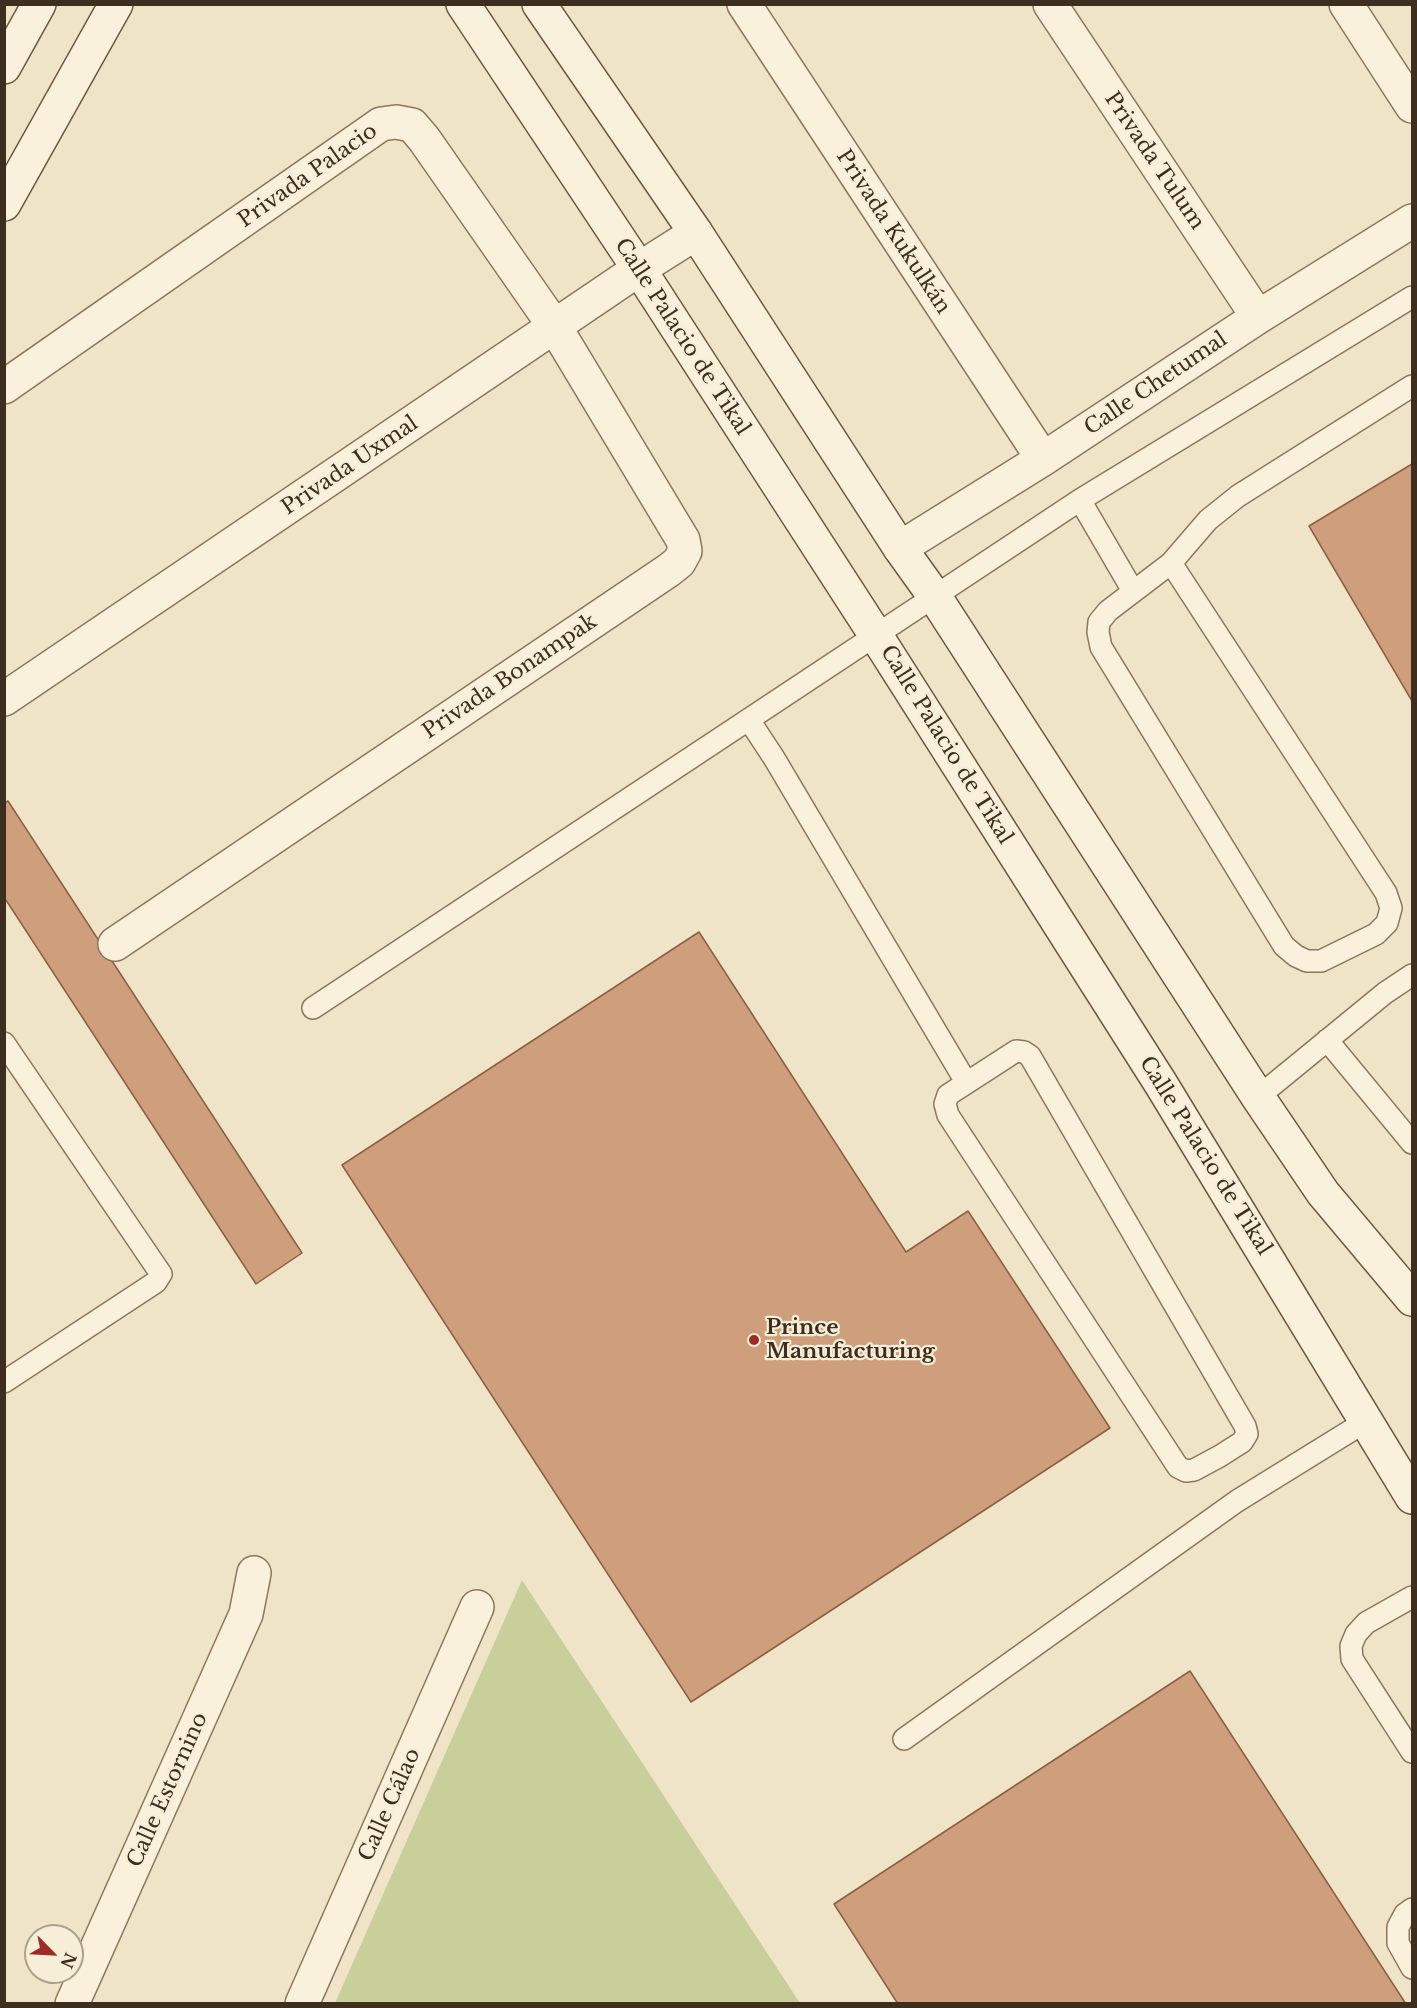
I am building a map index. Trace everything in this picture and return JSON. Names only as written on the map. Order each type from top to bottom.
[{"type":"street","points":[[4,67],[39,4]]},
{"type":"street","points":[[4,204],[116,4]]},
{"type":"street","name":"Calle Palacio de Tikal","points":[[463,4],[639,269],[875,634],[1161,1084],[1413,1497]]},
{"type":"street","points":[[539,4],[696,233],[1323,1193],[1413,1299]]},
{"type":"street","name":"Privada Kukulkán","points":[[744,4],[1043,459]]},
{"type":"street","name":"Privada Tulum","points":[[1050,4],[1258,317]]},
{"type":"street","points":[[1347,4],[1413,106]]},
{"type":"street","name":"Privada Palacio","points":[[4,387],[381,124],[396,122],[412,125],[424,139],[555,327]]},
{"type":"street","name":"Calle Chetumal","points":[[900,548],[1043,459],[1258,317],[1413,221]]},
{"type":"street","name":"Privada Uxmal","points":[[4,699],[639,269],[696,233]]},
{"type":"street","name":"Privada Bonampak","points":[[115,944],[679,562],[685,551],[683,540],[555,327]]},
{"type":"street","name":"Calle Estornino","points":[[72,2004],[246,1614],[254,1573]]},
{"type":"street","name":"Calle Cálao","points":[[302,2004],[477,1607]]},
{"type":"lane","points":[[313,1008],[1080,500],[1413,297]]},
{"type":"lane","points":[[1171,563],[1386,893],[1391,908],[1387,923],[1376,934],[1321,961],[1307,961],[1296,957],[1284,946],[1101,647],[1099,622],[1108,611],[1171,563],[1208,520],[1238,496],[1413,386]]},
{"type":"lane","points":[[1080,500],[1133,591]]},
{"type":"lane","points":[[749,720],[774,758],[966,1082]]},
{"type":"lane","points":[[1258,1096],[1385,993],[1413,975]]},
{"type":"lane","points":[[1327,1040],[1413,1143]]},
{"type":"lane","points":[[4,1043],[161,1274],[156,1282],[4,1382]]},
{"type":"lane","points":[[1016,1051],[1030,1056],[1245,1426],[1246,1434],[1242,1442],[1194,1470],[1186,1471],[1178,1467],[948,1115],[945,1104],[948,1095],[966,1082],[1016,1051]]},
{"type":"lane","points":[[904,1739],[1237,1501],[1368,1420]]},
{"type":"lane","points":[[1413,1597],[1366,1623],[1356,1634],[1351,1646],[1352,1659],[1413,1752]]},
{"type":"lane","points":[[1413,1909],[1405,1914],[1398,1927],[1398,1943],[1413,1968]]},
{"type":"green space","points":[[522,1580],[800,2003],[335,2003]]},
{"type":"building","points":[[1412,464],[1412,701],[1309,526]]},
{"type":"building","points":[[8,801],[302,1253],[256,1284],[4,897],[4,803]]},
{"type":"building","name":"Prince Manufacturing","points":[[699,932],[906,1252],[968,1211],[1110,1428],[691,1702],[342,1165]]},
{"type":"building","points":[[1190,1671],[1406,2004],[898,2004],[834,1904]]},
{"type":"place","name":"Prince Manufacturing","points":[[754,1340]]}]
